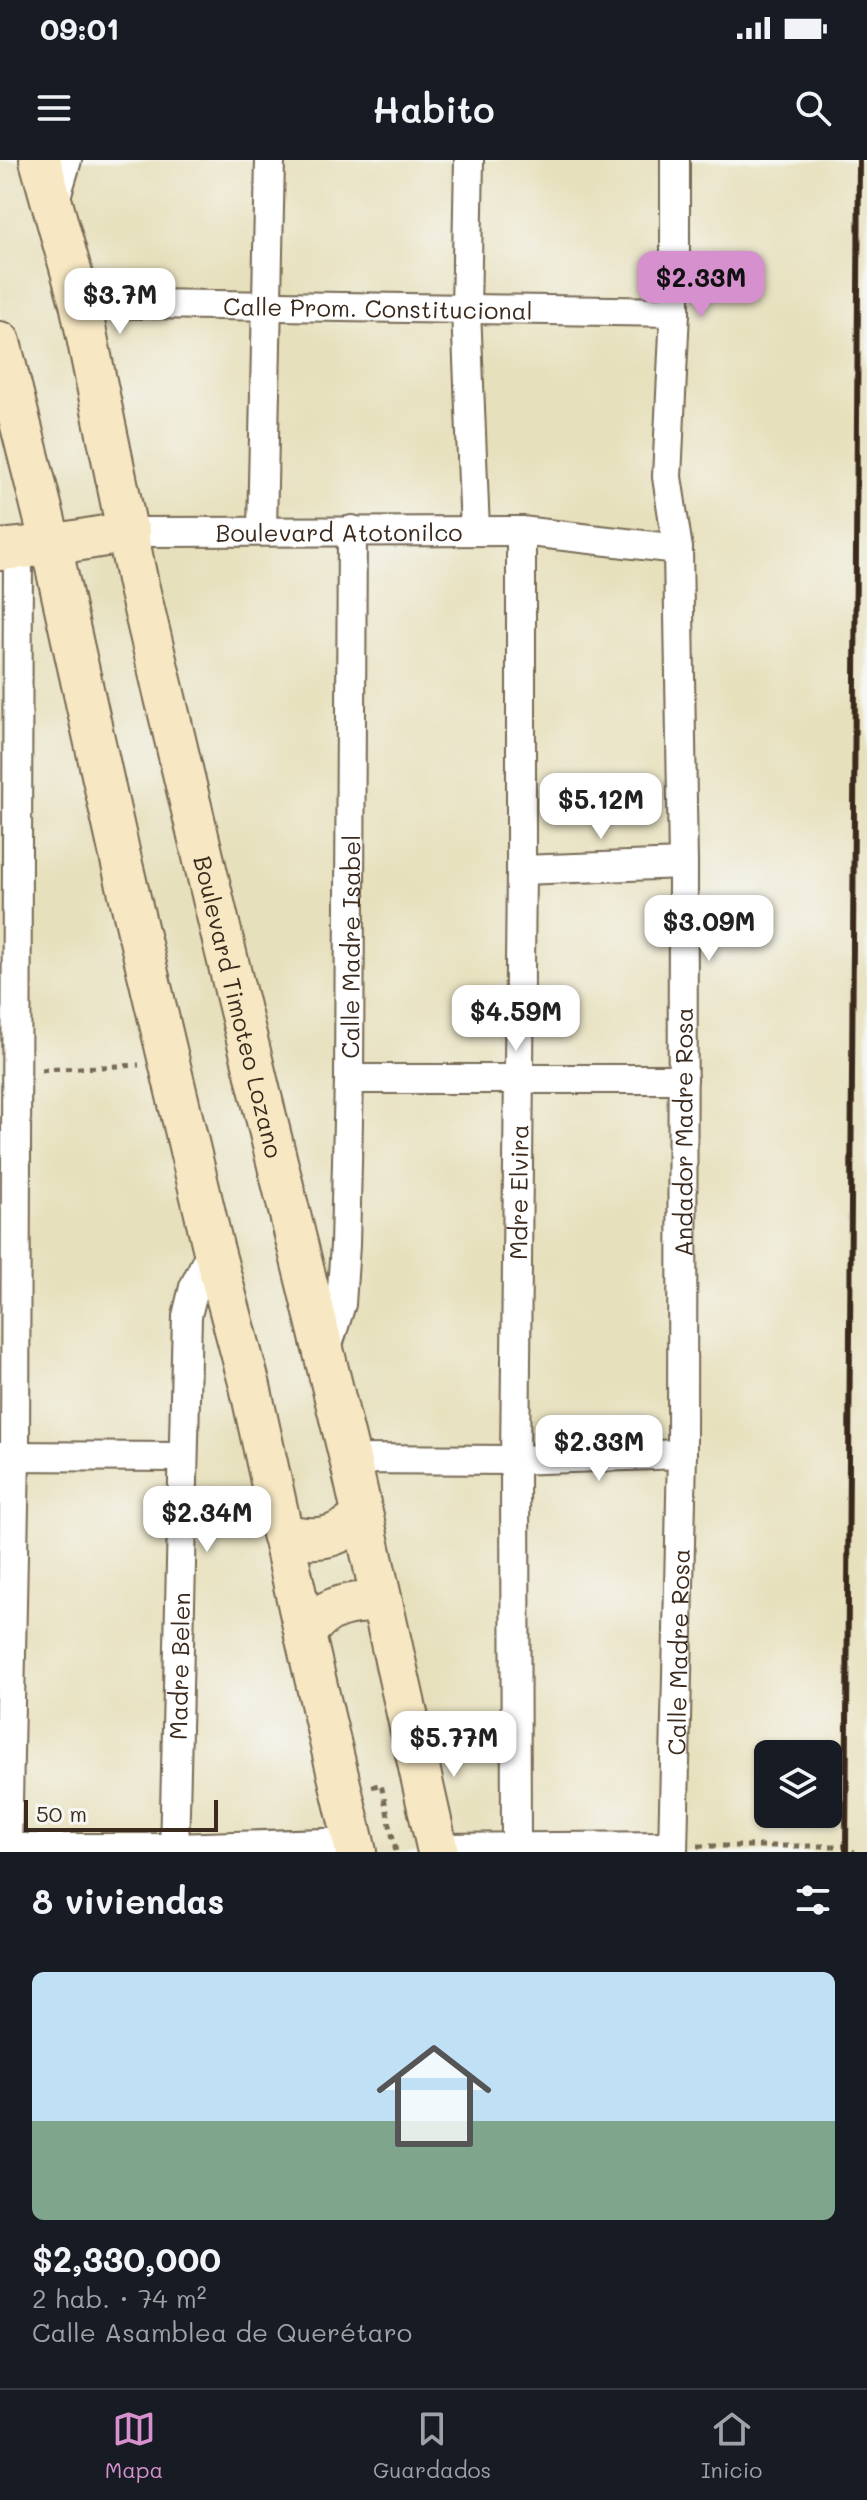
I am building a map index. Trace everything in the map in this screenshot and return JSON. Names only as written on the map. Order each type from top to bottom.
[{"type":"main road","name":"Boulevard Timoteo Lozano","points":[[40,160],[80,303],[138,584],[350,1459],[437,1850]]},
{"type":"main road","points":[[0,342],[23,548],[121,860],[172,1064],[213,1247],[250,1386],[355,1847]]},
{"type":"main road","name":"Boulevard Atotonilco","points":[[23,548],[129,532]]},
{"type":"main road","points":[[282,1534],[314,1539],[333,1536],[362,1517]]},
{"type":"main road","points":[[305,1635],[313,1622],[336,1607],[354,1602],[382,1602]]},
{"type":"street","points":[[54,203],[67,160]]},
{"type":"street","points":[[262,530],[270,160]]},
{"type":"street","points":[[469,160],[466,310],[469,447],[475,531]]},
{"type":"street","name":"Andador Madre Rosa","points":[[675,160],[675,312],[667,477],[678,549],[683,864],[682,1454]]},
{"type":"street","name":"Calle Prom. Constitucional","points":[[80,303],[675,312]]},
{"type":"street","name":"Calle Madre Isabel","points":[[324,1359],[341,1304],[349,1079],[352,530]]},
{"type":"street","name":"Boulevard Atotonilco","points":[[129,532],[521,531],[678,549]]},
{"type":"street","name":"Mdre Elvira","points":[[516,1850],[515,1460],[521,531]]},
{"type":"street","points":[[23,548],[8,1456],[5,1849],[355,1847]]},
{"type":"street","points":[[521,870],[683,864]]},
{"type":"street","points":[[349,1079],[683,1079]]},
{"type":"street","name":"Madre Belen","points":[[174,1850],[187,1316],[194,1287],[213,1247]]},
{"type":"street","points":[[350,1459],[515,1460],[682,1454]]},
{"type":"street","name":"Calle Madre Rosa","points":[[673,1849],[682,1454]]},
{"type":"street","points":[[8,1456],[182,1457]]},
{"type":"street","points":[[437,1850],[673,1849]]},
{"type":"path","points":[[16,1071],[172,1064]]},
{"type":"path","points":[[673,1849],[846,1846],[854,1852]]},
{"type":"railway","points":[[846,1852],[859,160]]}]
